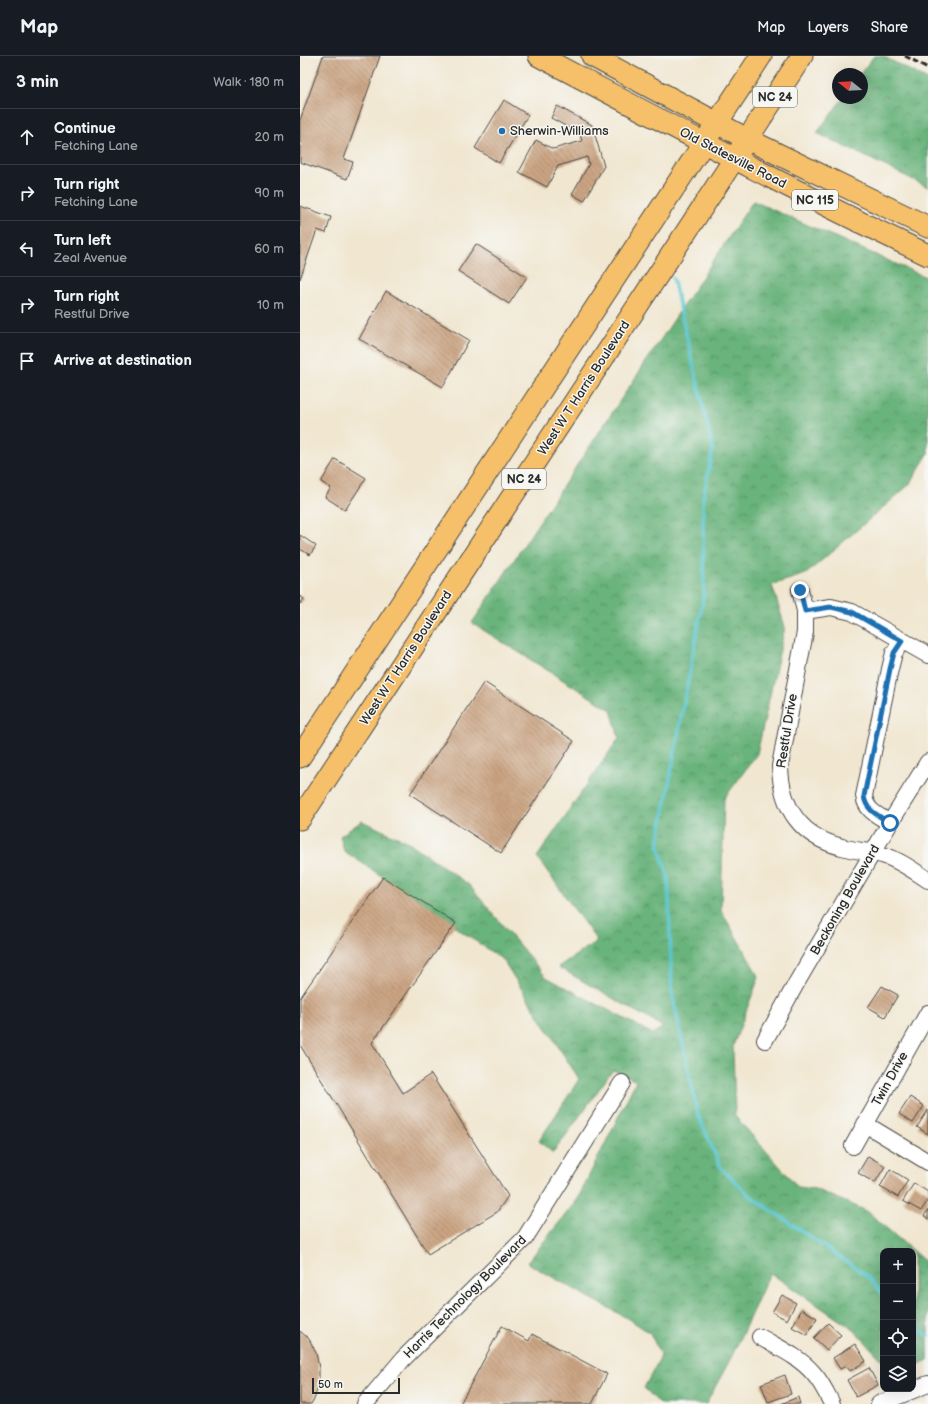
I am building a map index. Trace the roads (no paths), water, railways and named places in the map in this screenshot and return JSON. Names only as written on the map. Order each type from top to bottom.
[{"type":"main road","name":"Old Statesville Road","points":[[539,56],[845,216],[928,255]]},
{"type":"main road","name":"Old Statesville Road","points":[[592,56],[748,139],[928,227]]},
{"type":"main road","name":"NC 24","points":[[300,757],[703,142],[761,56]]},
{"type":"main road","name":"West W T Harris Boulevard","points":[[300,819],[802,56]]},
{"type":"street","name":"Restful Drive","points":[[800,590],[805,611],[805,632],[780,766],[780,783],[789,809],[796,818],[818,838],[843,847],[890,858],[928,880]]},
{"type":"street","points":[[805,611],[831,607],[852,612],[928,655]]},
{"type":"street","points":[[890,823],[870,810],[865,804],[864,796],[890,669],[894,653],[902,641]]},
{"type":"street","name":"Beckoning Boulevard","points":[[765,1040],[797,982],[890,823],[928,762]]},
{"type":"street","name":"Twin Drive","points":[[853,1146],[928,1013]]},
{"type":"street","name":"Harris Technology Boulevard","points":[[365,1404],[403,1359],[525,1238],[622,1083]]},
{"type":"street","points":[[865,1124],[928,1162]]},
{"type":"street","points":[[760,1337],[799,1360],[814,1374],[832,1404]]},
{"type":"street","points":[[879,1404],[928,1384]]},
{"type":"waterway","points":[[673,278],[713,449],[703,498],[704,594],[658,844],[668,876],[672,992],[698,1115],[721,1168],[749,1195],[866,1275],[880,1291]]},
{"type":"waterway","points":[[916,1327],[928,1336]]},
{"type":"railway","points":[[905,56],[928,68]]},
{"type":"place","name":"Sherwin-Williams","points":[[502,131]]}]
